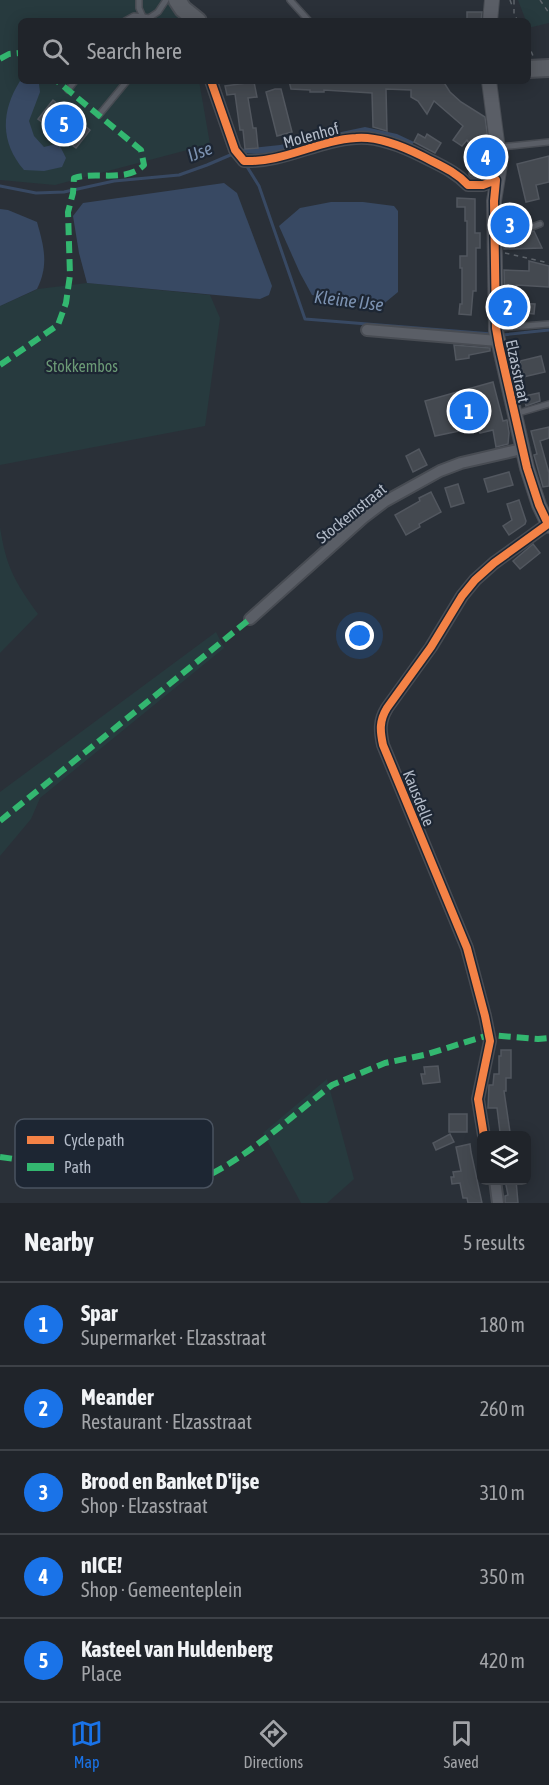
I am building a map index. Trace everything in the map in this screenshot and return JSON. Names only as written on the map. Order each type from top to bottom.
[{"type":"main road","points":[[177,0],[183,9],[194,18]]},
{"type":"main road","points":[[531,69],[549,68]]},
{"type":"street","points":[[490,18],[492,0]]},
{"type":"street","name":"Molenhof","points":[[212,84],[237,152],[244,161],[278,157],[358,137],[408,149],[456,173],[468,185],[483,185],[496,180]]},
{"type":"street","name":"Elzasstraat","points":[[489,84],[500,165],[494,201],[497,335],[532,488],[548,525]]},
{"type":"street","points":[[367,330],[497,335]]},
{"type":"street","name":"Stockemstraat","points":[[250,619],[384,502],[440,471],[461,463],[522,449]]},
{"type":"street","name":"Kausdelle","points":[[483,1131],[478,1099],[490,1041],[485,1016],[467,948],[383,745],[380,727],[382,716],[387,708],[431,647],[462,596],[494,563],[548,525]]},
{"type":"street","points":[[496,1185],[498,1203]]},
{"type":"lane","points":[[139,0],[139,8],[147,18]]},
{"type":"lane","points":[[149,18],[158,12],[166,0]]},
{"type":"lane","points":[[290,0],[306,18]]},
{"type":"lane","points":[[68,90],[73,84]]},
{"type":"lane","points":[[99,115],[125,84]]},
{"type":"lane","points":[[498,147],[549,142]]},
{"type":"lane","points":[[496,244],[508,236],[540,224]]},
{"type":"lane","points":[[497,335],[549,324]]},
{"type":"lane","points":[[514,414],[549,404]]},
{"type":"path","points":[[510,0],[514,8]]},
{"type":"path","points":[[514,0],[517,18]]},
{"type":"path","points":[[540,0],[549,13]]},
{"type":"path","points":[[496,244],[549,264]]},
{"type":"green space","points":[[0,0],[166,0],[178,18],[18,18],[18,84],[200,84],[210,144],[55,185],[0,180]]},
{"type":"green space","points":[[518,0],[549,0],[549,23],[531,27],[531,18],[525,18]]},
{"type":"green space","name":"Stokkembos","points":[[87,283],[210,295],[220,318],[205,426],[0,465],[0,306],[38,289]]},
{"type":"green space","points":[[0,527],[5,553],[13,574],[38,614],[0,653]]},
{"type":"green space","points":[[216,632],[224,648],[40,798],[31,819],[0,856],[0,792]]},
{"type":"green space","points":[[327,1079],[354,1179],[327,1203],[301,1203],[263,1133]]},
{"type":"water","points":[[18,84],[39,84],[40,92],[29,121],[34,136],[44,147],[56,144],[61,148],[66,158],[62,167],[44,171],[24,170],[16,159],[7,137],[6,126],[9,104]]},
{"type":"water","points":[[365,127],[397,134],[414,142],[411,147],[337,138],[278,152],[243,153],[241,149],[280,145]]},
{"type":"water","points":[[224,183],[237,193],[272,286],[269,295],[260,299],[87,283],[73,216],[83,203]]},
{"type":"water","points":[[331,202],[363,202],[394,206],[398,211],[398,292],[381,306],[312,295],[300,273],[279,226],[300,208]]},
{"type":"water","points":[[0,209],[37,222],[42,240],[44,264],[37,289],[0,306]]},
{"type":"building","points":[[467,12],[482,12],[481,18],[467,18]]},
{"type":"building","points":[[254,84],[257,97],[248,98],[253,128],[256,128],[258,148],[245,149],[235,94],[227,95],[225,86]]},
{"type":"building","points":[[290,84],[445,84],[461,102],[485,117],[491,163],[488,164],[489,173],[481,174],[481,177],[469,175],[469,173],[475,173],[474,152],[467,140],[462,146],[453,140],[463,126],[434,101],[427,114],[418,101],[411,97],[411,90],[386,89],[387,131],[373,127],[372,93],[324,90],[324,92],[310,92],[310,90],[291,89]]},
{"type":"building","points":[[281,89],[292,132],[277,136],[266,92]]},
{"type":"building","points":[[53,100],[90,130],[76,148],[38,119]]},
{"type":"building","points":[[418,134],[425,138],[427,134],[441,143],[435,153],[414,142]]},
{"type":"building","points":[[549,156],[549,182],[536,185],[539,199],[526,202],[517,164]]},
{"type":"building","points":[[457,198],[475,199],[475,233],[480,233],[480,248],[476,248],[476,291],[473,291],[471,315],[459,314],[460,304],[462,304],[460,256],[467,256],[467,221],[465,221],[465,207],[457,207]]},
{"type":"building","points":[[525,215],[529,223],[504,232],[504,217]]},
{"type":"building","points":[[534,231],[542,248],[504,249],[504,242]]},
{"type":"building","points":[[529,261],[549,266],[549,287],[516,285],[515,303],[535,304],[534,314],[505,311],[504,270],[529,271]]},
{"type":"building","points":[[454,345],[490,348],[490,351],[456,360]]},
{"type":"building","points":[[541,356],[545,372],[523,377],[520,361]]},
{"type":"building","points":[[493,382],[503,421],[507,420],[508,444],[496,447],[493,430],[480,433],[478,427],[435,436],[425,401]]},
{"type":"building","points":[[539,393],[540,401],[526,406],[524,396]]},
{"type":"building","points":[[549,427],[549,438],[540,441],[549,473],[549,486],[543,487],[534,455],[537,454],[531,431]]},
{"type":"building","points":[[419,449],[427,465],[413,472],[406,456]]},
{"type":"building","points":[[509,472],[513,485],[488,492],[484,479]]},
{"type":"building","points":[[458,484],[464,503],[451,507],[445,488]]},
{"type":"building","points":[[431,492],[441,512],[419,524],[420,527],[406,535],[395,515]]},
{"type":"building","points":[[519,500],[526,521],[509,535],[503,526],[512,520],[507,504]]},
{"type":"building","points":[[533,544],[540,553],[520,569],[513,561]]},
{"type":"building","points":[[501,1050],[511,1050],[511,1078],[506,1078],[506,1091],[504,1091],[510,1131],[500,1131],[497,1108],[488,1108],[489,1085],[493,1085],[494,1074],[499,1074],[499,1056],[501,1056]]},
{"type":"building","points":[[438,1066],[440,1082],[423,1084],[421,1074],[425,1074],[424,1067]]},
{"type":"building","points":[[449,1114],[467,1114],[467,1132],[449,1132]]},
{"type":"building","points":[[450,1134],[454,1142],[436,1150],[433,1143]]},
{"type":"building","points":[[470,1144],[482,1203],[468,1203],[467,1198],[463,1198],[460,1183],[452,1184],[453,1172],[461,1171],[456,1147]]},
{"type":"building","points":[[506,1185],[516,1185],[518,1203],[505,1203],[505,1196],[508,1195]]},
{"type":"waterway","name":"IJse","points":[[0,186],[36,193],[64,192],[114,181],[179,175],[235,153]]},
{"type":"waterway","name":"Kleine IJse","points":[[246,165],[259,186],[305,319],[492,334]]},
{"type":"waterway","name":"Kleine IJse","points":[[502,335],[549,330]]},
{"type":"marked path","points":[[0,59],[9,54],[18,53]]},
{"type":"marked path","points":[[0,365],[58,325],[66,303],[70,275],[68,212],[74,178],[129,174],[144,165],[141,150],[61,84]]},
{"type":"marked path","points":[[0,821],[250,619]]},
{"type":"marked path","points":[[213,1173],[244,1154],[332,1085],[385,1063],[424,1055],[489,1035],[549,1038]]},
{"type":"marked path","points":[[0,1157],[15,1159]]},
{"type":"cycle path","points":[[212,84],[235,150],[244,161],[273,159],[328,143],[364,138],[390,142],[414,152],[441,165],[468,185],[483,185],[496,180],[494,201],[496,328],[527,468],[548,524],[494,563],[475,580],[387,708],[381,726],[383,745],[467,948],[485,1016],[490,1041],[478,1099],[483,1131]]},
{"type":"place","name":"Kasteel van Huldenberg","points":[[64,124]]},
{"type":"place","name":"nICE!","points":[[486,157]]},
{"type":"place","name":"Brood en Banket D'ijse","points":[[510,225]]},
{"type":"place","name":"Meander","points":[[508,307]]},
{"type":"place","name":"Spar","points":[[469,411]]}]
